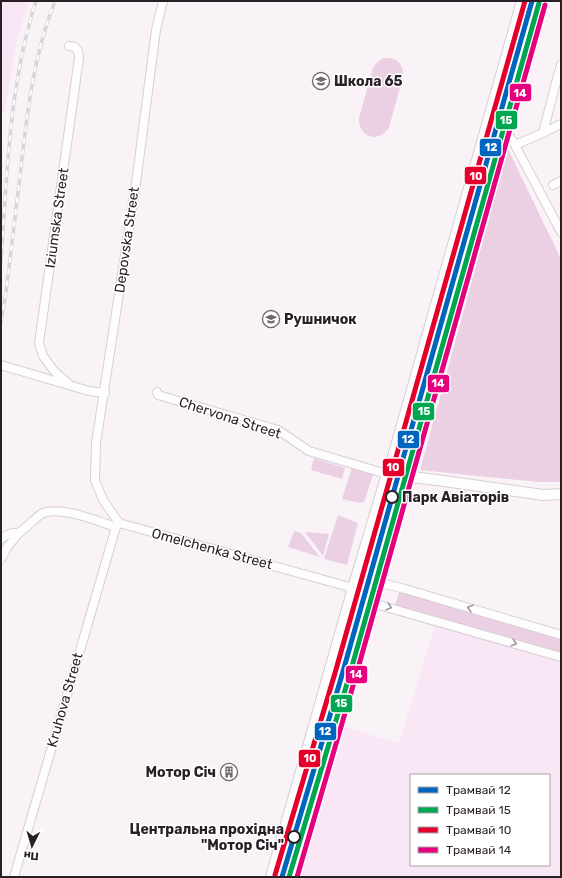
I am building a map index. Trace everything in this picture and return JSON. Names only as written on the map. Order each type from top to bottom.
[{"type":"main road","name":"Chervona Street","points":[[388,474],[543,495],[561,494]]},
{"type":"main road","points":[[271,877],[352,592],[388,474]]},
{"type":"street","name":"Depovska Street","points":[[117,525],[103,500],[95,480],[96,443],[137,175],[156,30],[163,1]]},
{"type":"street","points":[[388,474],[521,1]]},
{"type":"street","name":"Iziumska Street","points":[[69,46],[74,47],[78,51],[79,58],[39,343],[43,356],[54,371],[70,385]]},
{"type":"street","points":[[544,134],[558,84],[561,65]]},
{"type":"street","points":[[488,120],[504,128],[515,145],[561,232]]},
{"type":"street","points":[[515,145],[544,134],[561,124]]},
{"type":"street","points":[[1,365],[89,391],[105,392]]},
{"type":"street","name":"Chervona Street","points":[[157,392],[158,395],[278,430],[309,451],[388,474]]},
{"type":"street","points":[[1,559],[8,546],[20,533],[42,514],[52,511],[66,512],[117,525]]},
{"type":"street","name":"Omelchenka Street","points":[[117,525],[352,592],[561,657]]},
{"type":"street","name":"Kruhova Street","points":[[14,877],[117,525]]},
{"type":"street","points":[[1,539],[11,533],[20,533]]},
{"type":"street","points":[[357,577],[405,589],[561,635]]},
{"type":"shaded area","points":[[1,1],[29,1],[17,41],[5,113],[1,112]]},
{"type":"shaded area","points":[[384,58],[393,59],[399,62],[402,68],[403,77],[389,127],[380,136],[375,137],[365,134],[360,125],[359,118],[373,68]]},
{"type":"shaded area","name":"Парк Авіаторів","points":[[508,149],[561,259],[561,482],[538,482],[420,470]]},
{"type":"shaded area","points":[[314,458],[345,468],[342,479],[311,470]]},
{"type":"shaded area","points":[[352,468],[373,475],[364,502],[359,503],[342,499]]},
{"type":"shaded area","points":[[338,515],[358,523],[347,565],[324,559]]},
{"type":"shaded area","points":[[294,531],[301,533],[320,557],[288,547]]},
{"type":"shaded area","points":[[305,532],[329,534],[323,556]]},
{"type":"shaded area","points":[[400,591],[561,638],[561,654],[394,607]]},
{"type":"shaded area","points":[[436,622],[561,658],[561,877],[300,877],[342,726],[399,743]]},
{"type":"railway","points":[[1,261],[8,163],[15,97],[20,65],[36,1]]},
{"type":"railway","points":[[1,322],[32,83],[42,42],[55,1]]},
{"type":"tram line","name":"10","points":[[275,875],[335,673],[525,1]]},
{"type":"tram line","name":"12","points":[[282,877],[342,675],[532,1]]},
{"type":"tram line","name":"15","points":[[289,877],[349,677],[539,3]]},
{"type":"tram line","name":"14","points":[[297,877],[355,679],[545,5]]},
{"type":"place","name":"Школа 65","points":[[321,81]]},
{"type":"place","name":"Рушничок","points":[[271,319]]},
{"type":"place","name":"Парк Авіаторів","points":[[392,497]]},
{"type":"place","name":"Мотор Січ","points":[[229,772]]},
{"type":"place","name":"Центральна прохідна \"Мотор Січ\"","points":[[294,837]]}]
